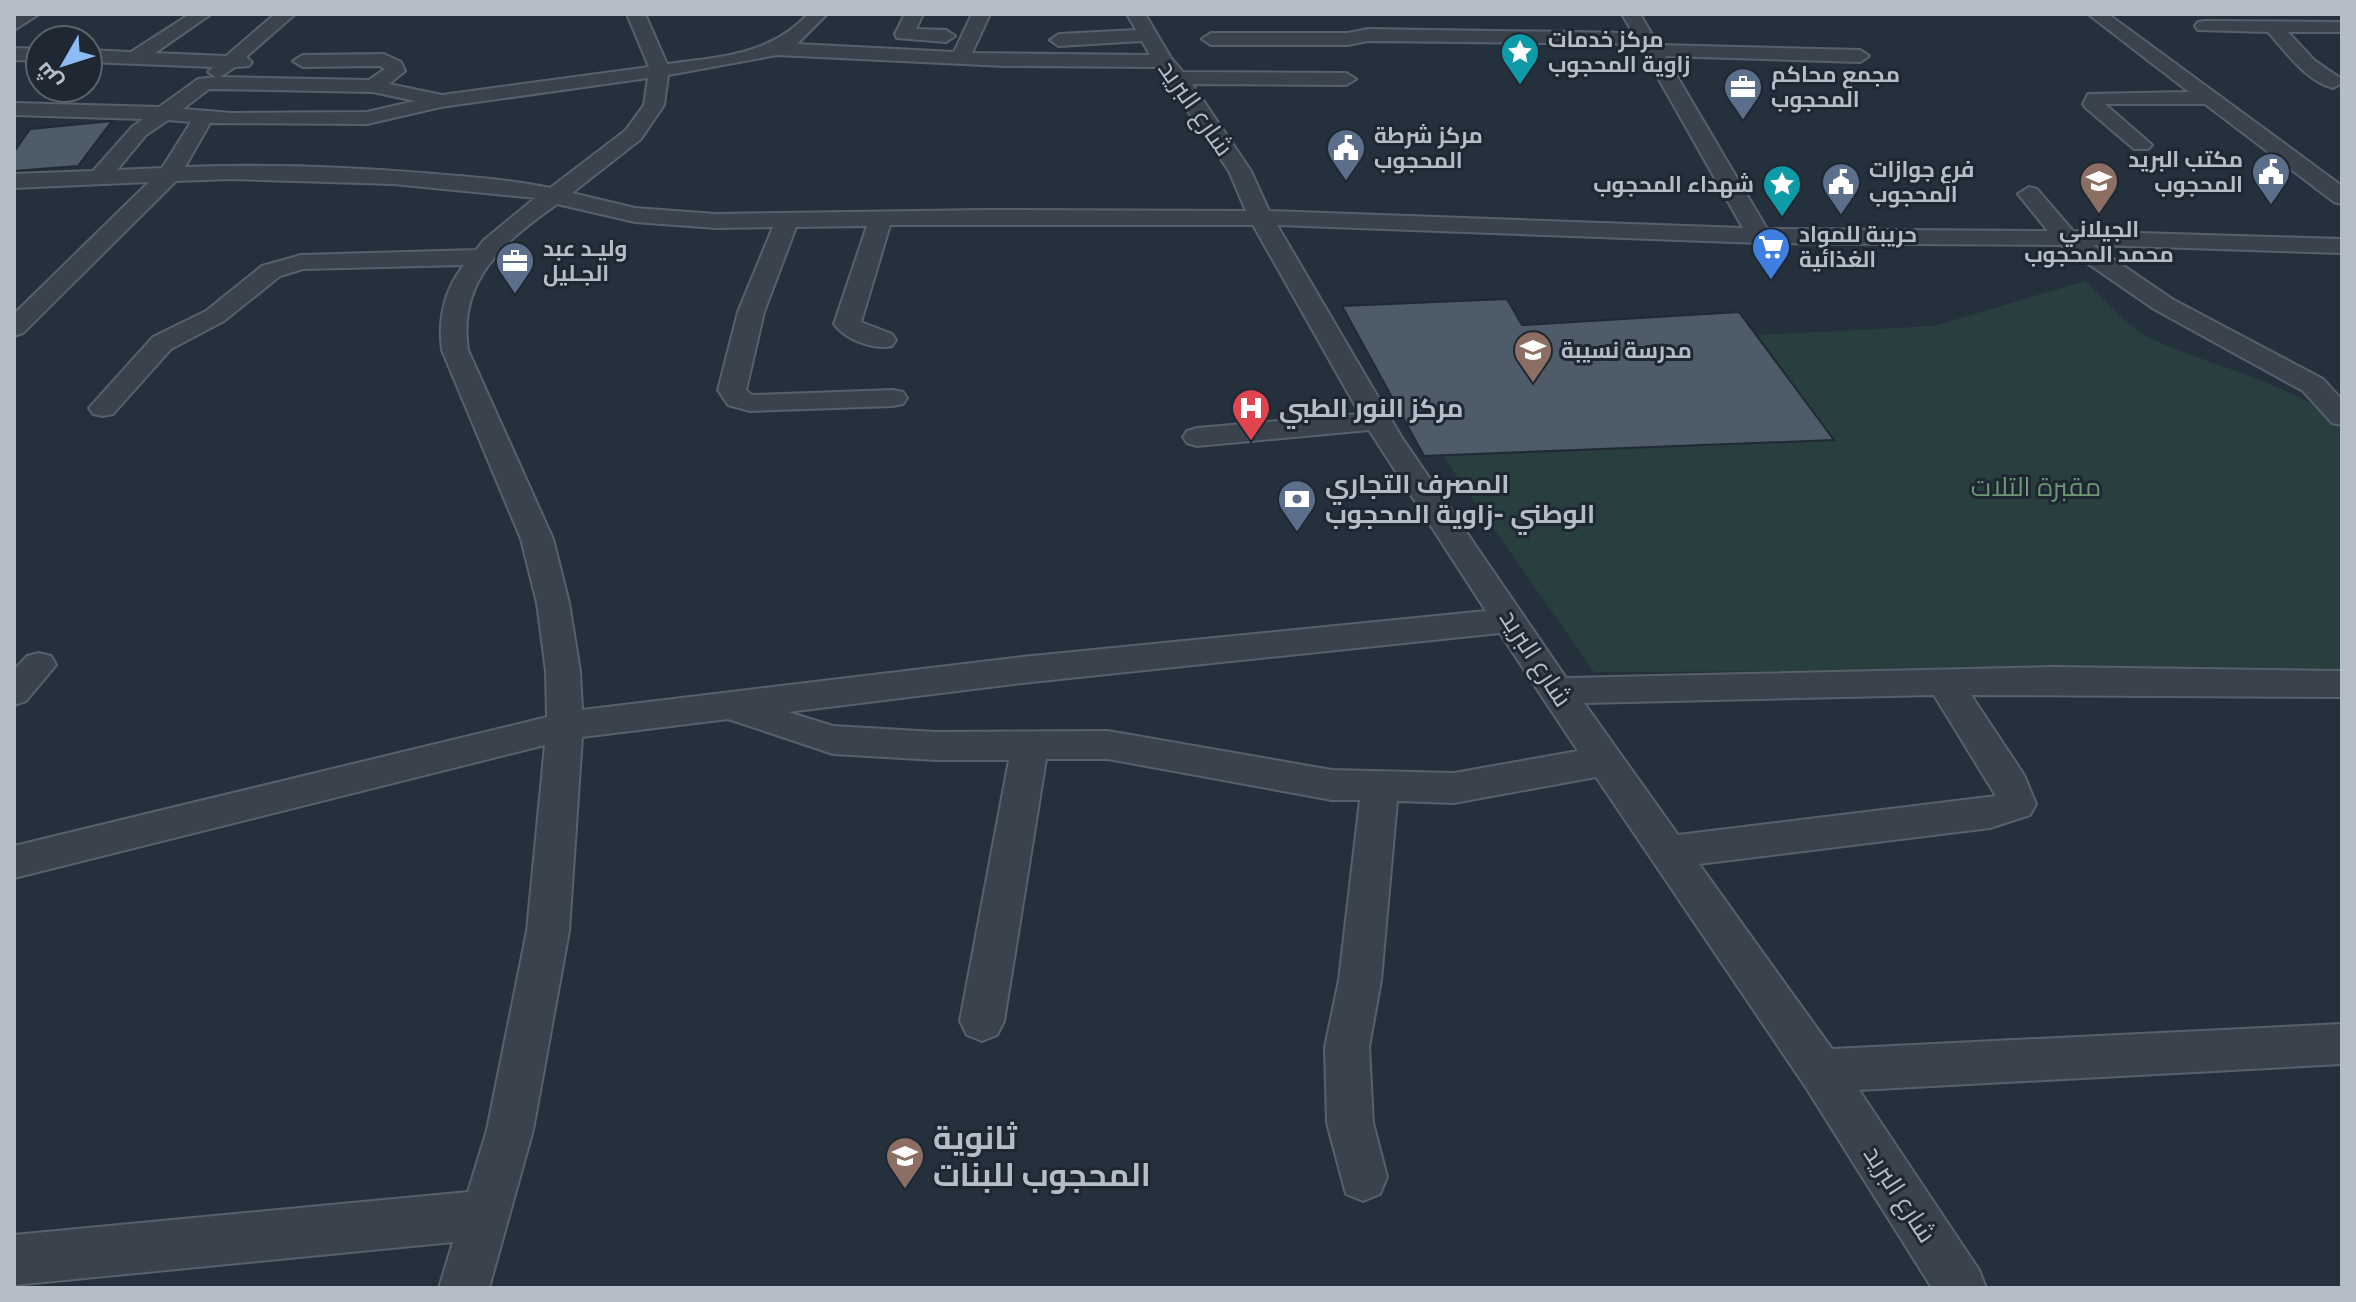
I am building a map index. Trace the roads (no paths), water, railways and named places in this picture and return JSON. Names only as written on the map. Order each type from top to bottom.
[{"type":"street","points":[[14,25],[30,14]]},
{"type":"street","points":[[135,58],[202,14]]},
{"type":"street","points":[[101,175],[119,150],[286,14]]},
{"type":"street","points":[[464,1288],[510,1130],[548,931],[565,726],[563,671],[553,603],[537,539],[455,350],[452,320],[464,285],[479,257],[510,226],[608,158],[632,136],[653,105],[659,71],[636,14]]},
{"type":"street","points":[[14,109],[163,113],[203,118],[367,118],[442,101],[740,59],[777,49],[798,36],[818,14]]},
{"type":"street","points":[[914,14],[904,34],[993,39]]},
{"type":"street","points":[[960,58],[981,14]]},
{"type":"street","points":[[1631,14],[1759,236]]},
{"type":"street","points":[[2097,14],[2342,197]]},
{"type":"street","points":[[2204,26],[2342,27]]},
{"type":"street","points":[[2273,27],[2308,65],[2333,82]]},
{"type":"street","points":[[1211,39],[1348,39],[1368,35],[1648,44],[1860,56]]},
{"type":"street","points":[[1038,41],[1156,47],[1346,79]]},
{"type":"street","points":[[777,49],[960,58],[1156,47]]},
{"type":"street","name":"شارع البريد","points":[[1156,47],[1240,171],[1261,218],[1378,421],[1556,691],[1821,1071],[1961,1288]]},
{"type":"street","points":[[104,57],[229,62],[384,60],[394,66],[395,71],[373,86]]},
{"type":"street","points":[[205,83],[373,86],[442,101]]},
{"type":"street","points":[[2141,145],[2093,104],[2095,98],[2209,98]]},
{"type":"street","points":[[14,328],[170,174],[203,118]]},
{"type":"street","points":[[14,181],[101,175],[246,172],[393,177],[478,183],[554,195],[603,209],[670,220],[1261,218],[1759,236],[2067,238],[2342,246]]},
{"type":"street","points":[[2029,194],[2067,238],[2163,304],[2313,385],[2342,417]]},
{"type":"street","points":[[880,220],[847,324],[858,332],[883,340]]},
{"type":"street","points":[[787,221],[751,312],[732,390],[738,399],[750,403],[893,398]]},
{"type":"street","points":[[103,408],[162,343],[215,316],[271,271],[301,262],[479,257]]},
{"type":"street","points":[[2313,385],[2342,384]]},
{"type":"street","points":[[1197,437],[1378,421]]},
{"type":"street","points":[[14,862],[565,726],[1022,670],[1511,620]]},
{"type":"street","points":[[14,692],[39,665]]},
{"type":"street","points":[[1556,691],[2054,680],[2342,684]]},
{"type":"street","points":[[1669,852],[1990,813],[2017,804],[2011,785],[1944,682]]},
{"type":"street","points":[[729,706],[833,740],[936,746],[1108,745],[1332,785],[1454,788],[1606,761]]},
{"type":"street","points":[[982,1021],[1030,745]]},
{"type":"street","points":[[1363,1177],[1350,1123],[1347,1047],[1360,980],[1380,786]]},
{"type":"street","points":[[1821,1071],[2342,1044]]},
{"type":"street","points":[[14,1260],[485,1215]]},
{"type":"place","name":"مركز خدمات زاوية المحجوب","points":[[1520,86]]},
{"type":"place","name":"مجمع محاكم المحجوب","points":[[1743,121]]},
{"type":"place","name":"مركز شرطة المحجوب","points":[[1346,182]]},
{"type":"place","name":"مكتب البريد المحجوب","points":[[2271,206]]},
{"type":"place","name":"الجيلاني محمد المحجوب","points":[[2099,215]]},
{"type":"place","name":"فرع جوازات المحجوب","points":[[1841,216]]},
{"type":"place","name":"شهداء المحجوب","points":[[1782,218]]},
{"type":"place","name":"حريبة للمواد الغذائية","points":[[1771,281]]},
{"type":"place","name":"وليـد عبد الجـليل","points":[[515,295]]},
{"type":"place","name":"مدرسة نسيبة","points":[[1533,384]]},
{"type":"place","name":"مركز النور الطبي","points":[[1251,442]]},
{"type":"place","name":"المصرف التجاري الوطني -زاوية المحجوب","points":[[1297,533]]},
{"type":"place","name":"ثانوية المحجوب للبنات","points":[[905,1190]]},
{"type":"park label","name":"مقبرة التلات","points":[[2036,487]]}]
